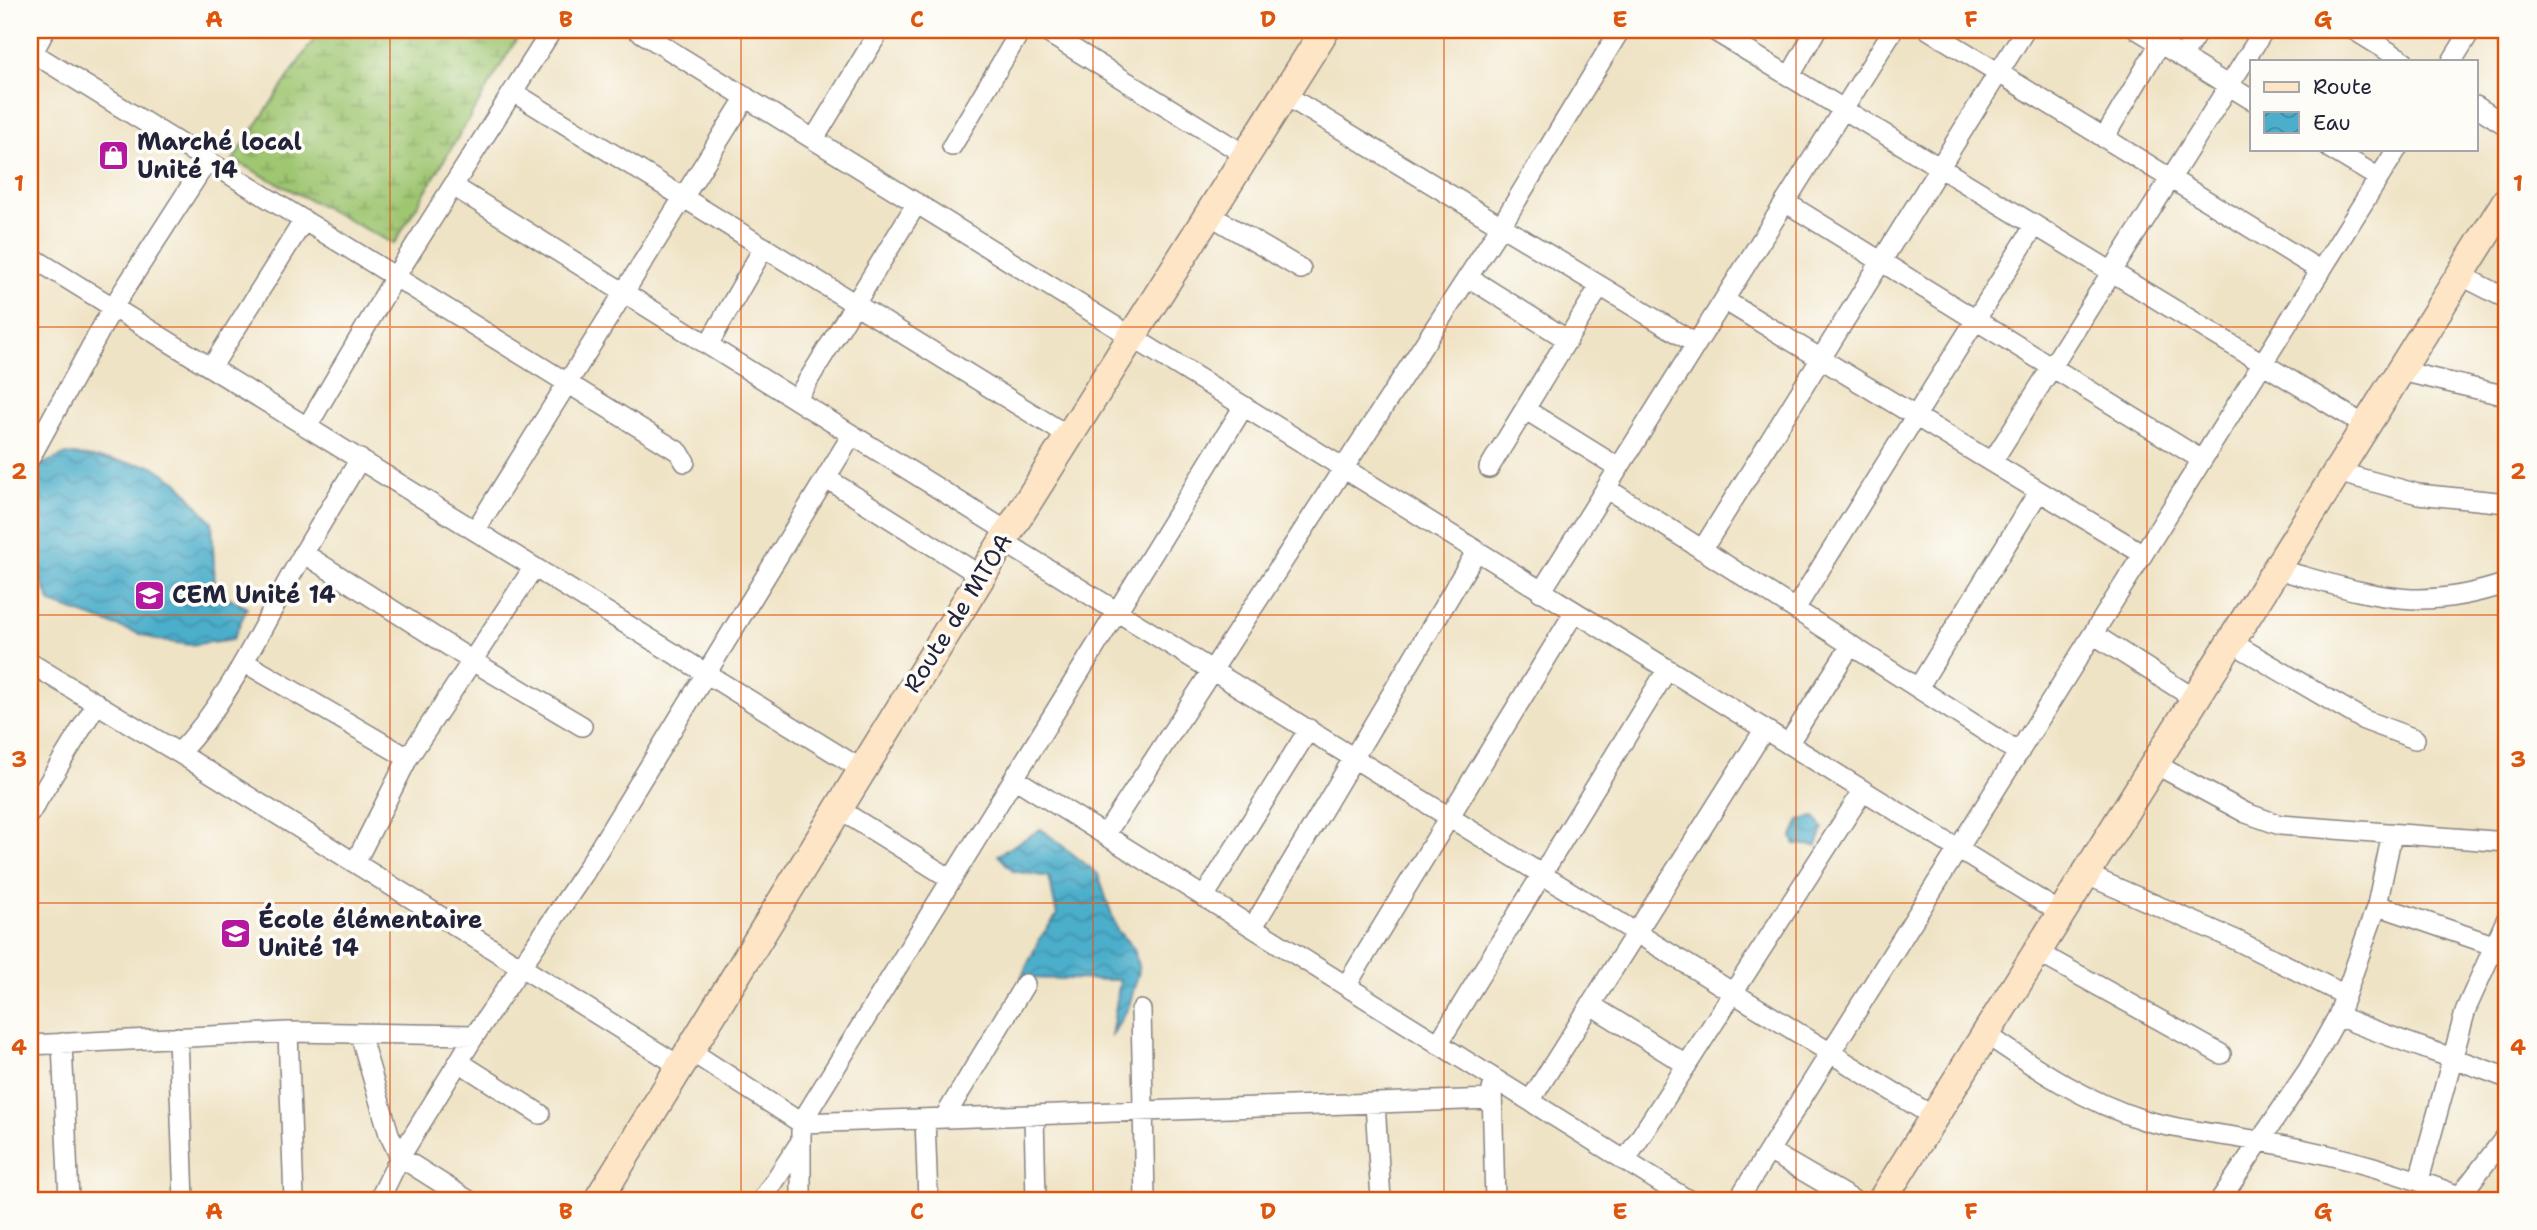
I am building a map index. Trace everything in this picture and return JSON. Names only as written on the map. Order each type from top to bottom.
[{"type":"street","points":[[45,30],[31,55],[679,452],[685,462]]},
{"type":"street","points":[[307,427],[395,277],[552,30]]},
{"type":"street","points":[[637,30],[2061,914]]},
{"type":"street","points":[[814,139],[880,30]]},
{"type":"street","points":[[952,146],[1021,30]]},
{"type":"street","name":"Route de MTOA","points":[[597,1200],[981,576],[1135,337],[1325,30]]},
{"type":"street","points":[[1105,835],[1501,226],[1620,30]]},
{"type":"street","points":[[1713,30],[2366,426]]},
{"type":"street","points":[[1790,76],[1816,30]]},
{"type":"street","points":[[1541,593],[1893,30]]},
{"type":"street","points":[[1929,30],[2320,271]]},
{"type":"street","points":[[1702,550],[2025,30]]},
{"type":"street","points":[[2138,30],[2250,99]]},
{"type":"street","points":[[2182,57],[2199,30]]},
{"type":"street","points":[[1992,462],[2264,30]]},
{"type":"street","points":[[2354,30],[2402,60]]},
{"type":"street","points":[[2453,60],[2472,30]]},
{"type":"street","points":[[1051,32],[1247,156]]},
{"type":"street","points":[[2104,138],[2160,43]]},
{"type":"street","points":[[513,92],[1070,437]]},
{"type":"street","points":[[1285,95],[1696,344]]},
{"type":"street","points":[[475,531],[746,97]]},
{"type":"street","points":[[2478,107],[2507,126]]},
{"type":"street","points":[[2333,150],[2379,178]]},
{"type":"street","points":[[1738,1200],[2396,150]]},
{"type":"street","points":[[30,457],[113,307],[207,161]]},
{"type":"street","points":[[453,186],[852,435],[1117,611],[1934,1117]]},
{"type":"street","points":[[1785,202],[2202,460]]},
{"type":"street","points":[[796,400],[917,203]]},
{"type":"street","points":[[1882,1200],[2460,275],[2504,209]]},
{"type":"street","points":[[1210,215],[1301,269]]},
{"type":"street","points":[[211,368],[304,220]]},
{"type":"street","points":[[1795,610],[2035,225]]},
{"type":"street","points":[[708,345],[764,247]]},
{"type":"street","points":[[30,256],[861,769]]},
{"type":"street","points":[[2460,275],[2507,299]]},
{"type":"street","points":[[1468,277],[1568,340]]},
{"type":"street","points":[[1489,468],[1600,286]]},
{"type":"street","points":[[1724,300],[2143,554]]},
{"type":"street","points":[[2400,371],[2507,396]]},
{"type":"street","points":[[762,1200],[951,879],[1244,406]]},
{"type":"street","points":[[1526,411],[1619,468]]},
{"type":"street","points":[[379,1200],[400,1157],[475,1035],[583,875],[852,435]]},
{"type":"street","points":[[179,753],[194,738],[244,662],[303,553],[360,459]]},
{"type":"street","points":[[2337,472],[2418,494],[2507,503]]},
{"type":"street","points":[[826,478],[981,576]]},
{"type":"street","points":[[1606,488],[2019,753]]},
{"type":"street","points":[[1918,688],[2039,491]]},
{"type":"street","points":[[1252,928],[1476,552]]},
{"type":"street","points":[[303,553],[474,662],[582,726]]},
{"type":"street","points":[[355,863],[408,758],[474,662],[534,567]]},
{"type":"street","points":[[2276,569],[2386,599],[2434,600],[2505,586]]},
{"type":"street","points":[[1346,986],[1574,613]]},
{"type":"street","points":[[2093,634],[2196,699]]},
{"type":"street","points":[[2231,642],[2364,720],[2415,739]]},
{"type":"street","points":[[1788,744],[1852,645]]},
{"type":"street","points":[[244,662],[408,758]]},
{"type":"street","points":[[30,663],[97,703],[120,721],[179,753],[520,965],[683,1058],[801,1132],[935,1118],[1492,1099]]},
{"type":"street","points":[[1438,1044],[1667,670]]},
{"type":"street","points":[[30,813],[97,703]]},
{"type":"street","points":[[1204,897],[1309,729]]},
{"type":"street","points":[[1530,1101],[1764,730]]},
{"type":"street","points":[[2155,764],[2246,813],[2280,825],[2507,842]]},
{"type":"street","points":[[1014,778],[1688,1200]]},
{"type":"street","points":[[1625,1161],[1863,791]]},
{"type":"street","points":[[837,808],[951,879]]},
{"type":"street","points":[[2220,1200],[2308,1070],[2338,1016],[2377,905],[2392,834]]},
{"type":"street","points":[[2087,875],[2236,940],[2345,995]]},
{"type":"street","points":[[2377,905],[2500,947]]},
{"type":"street","points":[[2419,1180],[2455,1058],[2466,1009],[2500,947],[2507,918]]},
{"type":"street","points":[[2037,952],[2221,1054]]},
{"type":"street","points":[[928,1200],[935,1118],[1025,984]]},
{"type":"street","points":[[1591,1005],[1687,1065]]},
{"type":"street","points":[[1142,1010],[1145,1200]]},
{"type":"street","points":[[2338,1016],[2395,1040],[2455,1058],[2507,1078]]},
{"type":"street","points":[[30,1045],[288,1032],[475,1035]]},
{"type":"street","points":[[288,1032],[294,1200]]},
{"type":"street","points":[[360,1034],[389,1134],[400,1157],[468,1200]]},
{"type":"street","points":[[1986,1034],[2038,1070],[2114,1109],[2146,1121],[2344,1157],[2419,1180],[2458,1198],[2507,1135]]},
{"type":"street","points":[[178,1037],[184,1200]]},
{"type":"street","points":[[62,1043],[69,1200]]},
{"type":"street","points":[[459,1062],[540,1114]]},
{"type":"street","points":[[1492,1077],[1495,1200]]},
{"type":"street","points":[[1375,1103],[1381,1200]]},
{"type":"street","points":[[1034,1115],[1036,1200]]},
{"type":"street","points":[[801,1132],[801,1200]]},
{"type":"street","points":[[1769,1151],[1853,1200]]},
{"type":"green space","points":[[320,30],[522,30],[394,244],[233,160]]},
{"type":"water","points":[[67,454],[153,466],[177,482],[212,522],[215,589],[247,608],[233,639],[190,645],[157,640],[51,603],[30,558],[30,482],[40,465]]},
{"type":"water","points":[[1815,817],[1823,829],[1817,846],[1795,844],[1792,837],[1799,820]]},
{"type":"water","points":[[1041,829],[1098,874],[1117,930],[1134,949],[1139,971],[1129,1006],[1111,1037],[1120,980],[1021,978],[1040,938],[1057,915],[1049,877],[1013,871],[998,855]]},
{"type":"place","name":"Marché local Unité 14","points":[[114,156]]},
{"type":"place","name":"CEM Unité 14","points":[[149,595]]},
{"type":"place","name":"École élémentaire Unité 14","points":[[235,934]]}]
